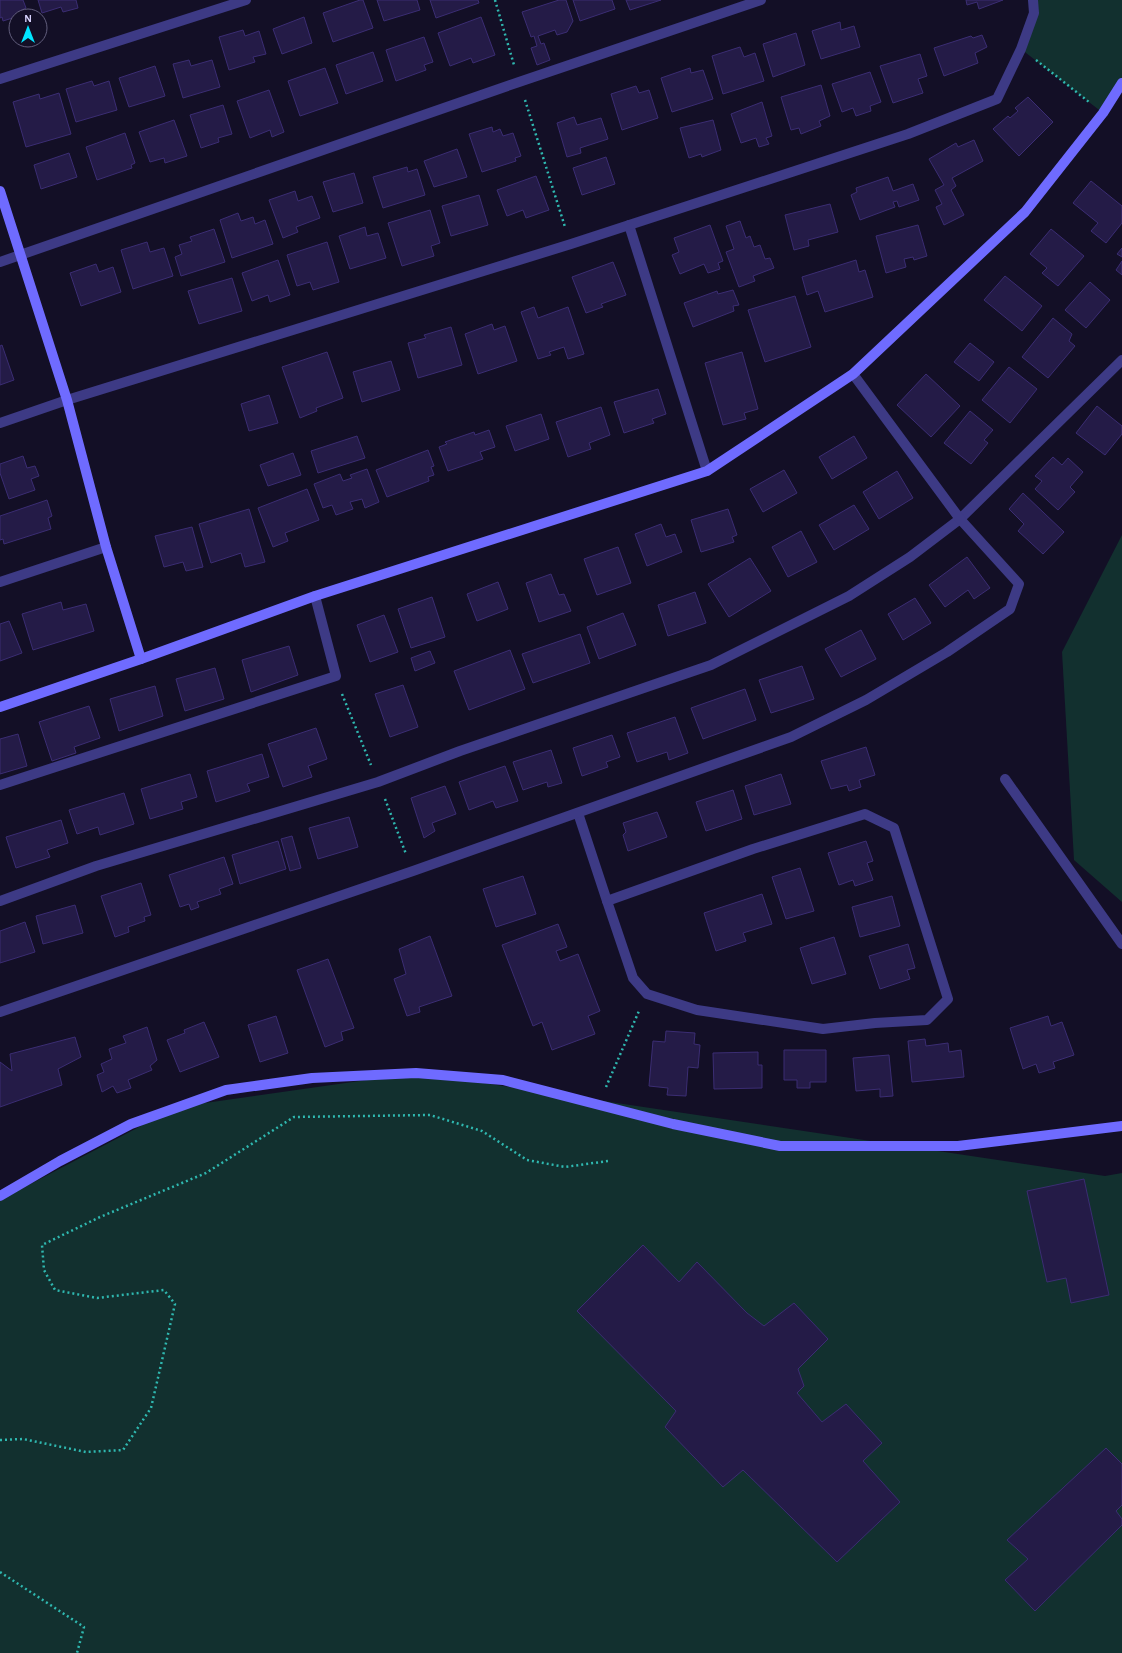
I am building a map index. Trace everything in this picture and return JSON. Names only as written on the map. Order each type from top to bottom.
[{"type":"street","points":[[0,79],[246,0]]},
{"type":"street","points":[[0,262],[519,82],[761,0]]},
{"type":"street","points":[[0,423],[67,400],[571,244],[908,134],[997,99],[1021,49],[1034,13],[1033,0]]},
{"type":"street","points":[[0,707],[141,659],[315,596],[707,472],[853,374],[1025,212],[1103,113],[1122,83]]},
{"type":"street","points":[[0,192],[67,400],[106,548],[141,659]]},
{"type":"street","points":[[629,225],[707,472]]},
{"type":"street","points":[[0,901],[96,866],[378,782],[460,751],[711,665],[849,596],[910,557],[960,519],[1122,360]]},
{"type":"street","points":[[0,1012],[578,814],[791,737],[866,700],[947,652],[1010,610],[1019,584],[960,519],[853,374]]},
{"type":"street","points":[[0,582],[106,548]]},
{"type":"street","points":[[0,785],[336,676],[315,596]]},
{"type":"street","points":[[1005,779],[1122,944]]},
{"type":"street","points":[[578,814],[607,901],[633,978],[647,994],[697,1010],[823,1029],[874,1023],[927,1020],[948,999],[894,828],[865,814],[753,849],[607,901]]},
{"type":"street","points":[[0,1196],[60,1161],[131,1124],[226,1090],[312,1078],[416,1073],[503,1080],[673,1124],[780,1146],[958,1146],[1122,1126]]},
{"type":"path","points":[[495,0],[519,82],[571,244]]},
{"type":"path","points":[[1021,49],[1103,113]]},
{"type":"path","points":[[598,1105],[647,994]]},
{"type":"path","points":[[0,1440],[24,1439],[86,1452],[123,1450],[151,1408],[175,1304],[164,1290],[97,1298],[55,1290],[44,1270],[42,1244],[100,1217],[206,1173],[294,1116],[430,1115],[482,1132],[527,1160],[565,1167],[608,1161]]},
{"type":"path","points":[[0,1572],[84,1627],[77,1653]]},
{"type":"green space","points":[[1033,0],[1122,0],[1122,83],[1103,113],[1021,49]]},
{"type":"green space","points":[[1122,535],[1122,902],[1074,860],[1062,652]]},
{"type":"green space","points":[[416,1073],[1105,1176],[1122,1173],[1122,1653],[0,1653],[0,1200],[177,1107]]},
{"type":"building","points":[[0,0],[23,0],[26,8],[8,8],[8,19],[3,21],[2,17],[0,18]]},
{"type":"building","points":[[38,0],[76,0],[78,8],[63,12],[61,7],[48,11],[48,8],[40,8]]},
{"type":"building","points":[[363,0],[373,28],[333,42],[323,13]]},
{"type":"building","points":[[377,0],[417,0],[420,10],[384,21]]},
{"type":"building","points":[[430,0],[478,0],[479,3],[436,18]]},
{"type":"building","points":[[559,0],[566,0],[573,21],[567,32],[557,35],[555,30],[538,36],[541,44],[544,43],[550,60],[537,65],[531,48],[537,46],[534,36],[531,37],[522,12]]},
{"type":"building","points":[[573,0],[612,0],[615,9],[580,21]]},
{"type":"building","points":[[626,0],[661,0],[630,10]]},
{"type":"building","points":[[966,0],[1003,0],[979,9],[977,2],[967,5]]},
{"type":"building","points":[[304,17],[312,43],[282,54],[273,29]]},
{"type":"building","points":[[481,17],[495,55],[473,63],[471,58],[450,66],[438,33]]},
{"type":"building","points":[[840,22],[841,30],[854,26],[860,47],[821,59],[812,31]]},
{"type":"building","points":[[243,30],[245,36],[259,31],[266,54],[253,57],[255,62],[229,70],[219,37]]},
{"type":"building","points":[[796,33],[805,65],[773,77],[763,44]]},
{"type":"building","points":[[982,35],[987,47],[975,53],[978,63],[944,76],[934,48],[971,36],[973,38]]},
{"type":"building","points":[[424,37],[433,62],[424,65],[426,70],[396,81],[386,50]]},
{"type":"building","points":[[740,47],[744,57],[755,53],[764,81],[723,94],[712,56]]},
{"type":"building","points":[[373,52],[383,81],[346,94],[336,65]]},
{"type":"building","points":[[920,54],[927,76],[918,79],[923,93],[893,103],[880,66]]},
{"type":"building","points":[[189,60],[191,66],[212,60],[220,87],[183,98],[173,64]]},
{"type":"building","points":[[155,66],[165,96],[129,107],[119,78]]},
{"type":"building","points":[[325,68],[338,103],[300,116],[288,81]]},
{"type":"building","points":[[690,68],[691,73],[703,70],[713,99],[672,112],[661,78]]},
{"type":"building","points":[[870,72],[881,102],[870,106],[871,111],[856,116],[853,108],[842,112],[832,84]]},
{"type":"building","points":[[92,81],[94,86],[109,81],[117,110],[76,122],[66,89]]},
{"type":"building","points":[[821,85],[830,116],[819,121],[821,126],[801,134],[799,128],[791,130],[781,97]]},
{"type":"building","points":[[636,86],[639,93],[649,90],[658,118],[622,130],[611,94]]},
{"type":"building","points":[[269,90],[284,132],[272,137],[270,130],[250,138],[237,101]]},
{"type":"building","points":[[59,93],[71,134],[26,147],[13,102],[39,94],[40,99]]},
{"type":"building","points":[[1028,97],[1053,122],[1019,156],[993,129],[1008,116],[1010,118],[1018,111],[1015,108]]},
{"type":"building","points":[[762,102],[772,136],[766,138],[769,144],[759,147],[756,138],[741,143],[731,114]]},
{"type":"building","points":[[223,105],[232,134],[218,138],[219,142],[201,148],[190,115]]},
{"type":"building","points":[[574,117],[577,125],[601,118],[608,139],[580,148],[581,153],[567,157],[557,123]]},
{"type":"building","points":[[174,120],[187,156],[165,163],[164,158],[150,162],[139,132]]},
{"type":"building","points":[[713,120],[721,150],[702,157],[701,154],[689,158],[680,128]]},
{"type":"building","points":[[492,127],[493,132],[500,129],[503,136],[513,133],[521,156],[515,158],[516,161],[482,172],[469,134]]},
{"type":"building","points":[[125,133],[135,163],[131,165],[132,168],[97,180],[86,147]]},
{"type":"building","points":[[974,140],[983,161],[952,178],[956,186],[951,190],[964,215],[944,225],[936,207],[942,204],[935,190],[944,185],[929,159],[956,143],[958,147]]},
{"type":"building","points":[[457,149],[467,177],[434,187],[424,161]]},
{"type":"building","points":[[69,153],[77,177],[41,189],[34,165]]},
{"type":"building","points":[[606,157],[615,184],[582,195],[573,168]]},
{"type":"building","points":[[407,167],[408,172],[417,169],[425,195],[383,208],[373,177]]},
{"type":"building","points":[[354,173],[363,203],[333,212],[323,182]]},
{"type":"building","points":[[536,176],[549,210],[526,218],[523,210],[507,216],[497,190]]},
{"type":"building","points":[[888,177],[893,191],[913,184],[919,200],[899,207],[897,201],[893,202],[895,207],[860,220],[851,195],[857,192],[856,188]]},
{"type":"building","points":[[1091,181],[1122,206],[1122,223],[1106,243],[1091,231],[1098,223],[1073,203]]},
{"type":"building","points":[[295,191],[298,201],[312,196],[320,218],[296,227],[298,232],[283,238],[269,200]]},
{"type":"building","points":[[479,195],[488,225],[451,236],[442,206]]},
{"type":"building","points":[[830,204],[838,232],[808,240],[809,246],[794,250],[785,215]]},
{"type":"building","points":[[430,210],[440,243],[431,246],[434,256],[402,266],[388,223]]},
{"type":"building","points":[[238,213],[241,221],[253,217],[255,224],[265,220],[273,244],[232,258],[220,220]]},
{"type":"building","points":[[740,221],[746,238],[750,236],[754,247],[760,245],[765,259],[770,258],[774,268],[753,276],[755,281],[739,287],[726,252],[734,249],[726,226]]},
{"type":"building","points":[[710,225],[723,261],[718,263],[720,269],[708,273],[704,264],[680,274],[672,255],[679,252],[674,238]]},
{"type":"building","points":[[918,225],[927,256],[914,260],[913,257],[904,259],[906,267],[886,273],[876,236]]},
{"type":"building","points":[[365,227],[367,236],[378,233],[386,258],[350,269],[339,236]]},
{"type":"building","points":[[214,229],[225,262],[181,276],[175,257],[182,254],[179,245],[192,241],[190,237]]},
{"type":"building","points":[[1051,229],[1084,256],[1058,286],[1042,273],[1047,268],[1030,254]]},
{"type":"building","points":[[147,242],[150,252],[164,248],[173,276],[133,289],[121,250]]},
{"type":"building","points":[[327,242],[339,282],[313,290],[310,282],[297,286],[287,255]]},
{"type":"building","points":[[1122,248],[1122,257],[1117,254]]},
{"type":"building","points":[[278,260],[290,295],[270,302],[268,295],[252,301],[242,273]]},
{"type":"building","points":[[856,260],[859,272],[865,270],[873,297],[825,312],[818,291],[807,295],[802,277]]},
{"type":"building","points":[[1122,261],[1122,275],[1116,270]]},
{"type":"building","points":[[613,262],[626,295],[601,304],[603,307],[586,313],[572,277]]},
{"type":"building","points":[[96,264],[99,272],[113,267],[121,292],[81,306],[70,273]]},
{"type":"building","points":[[1005,276],[1042,306],[1022,331],[984,300]]},
{"type":"building","points":[[232,278],[242,311],[199,324],[188,291]]},
{"type":"building","points":[[1090,282],[1110,300],[1086,328],[1065,310]]},
{"type":"building","points":[[733,290],[739,305],[733,306],[734,311],[693,327],[684,303],[717,291],[718,294]]},
{"type":"building","points":[[795,296],[811,347],[765,362],[748,310]]},
{"type":"building","points":[[534,307],[538,318],[568,307],[584,354],[568,359],[564,347],[549,352],[551,355],[538,359],[521,312]]},
{"type":"building","points":[[1053,318],[1072,334],[1069,341],[1075,346],[1048,378],[1022,357]]},
{"type":"building","points":[[492,324],[494,330],[505,326],[517,361],[478,374],[465,334]]},
{"type":"building","points":[[451,327],[462,365],[418,378],[408,343],[426,338],[424,335]]},
{"type":"building","points":[[970,343],[994,362],[979,381],[954,362]]},
{"type":"building","points":[[2,345],[14,380],[0,385],[0,346]]},
{"type":"building","points":[[327,352],[343,398],[316,408],[317,411],[300,418],[282,367]]},
{"type":"building","points":[[742,352],[758,409],[744,413],[746,419],[723,425],[705,363]]},
{"type":"building","points":[[391,361],[400,390],[362,402],[353,372]]},
{"type":"building","points":[[1009,367],[1037,389],[1010,423],[982,400]]},
{"type":"building","points":[[926,374],[960,406],[931,437],[897,405]]},
{"type":"building","points":[[658,389],[666,414],[652,419],[654,423],[624,433],[614,402]]},
{"type":"building","points":[[269,395],[278,423],[249,431],[241,404]]},
{"type":"building","points":[[1097,406],[1122,426],[1122,434],[1105,455],[1076,433]]},
{"type":"building","points":[[601,407],[610,435],[589,443],[591,449],[568,457],[556,422]]},
{"type":"building","points":[[970,411],[993,430],[984,440],[988,443],[971,464],[944,443]]},
{"type":"building","points":[[541,414],[549,439],[515,451],[506,426]]},
{"type":"building","points":[[489,430],[495,447],[480,452],[483,459],[448,471],[439,447],[447,444],[445,442],[474,432],[475,435]]},
{"type":"building","points":[[357,436],[365,458],[318,473],[311,451]]},
{"type":"building","points":[[854,436],[867,458],[832,479],[819,457]]},
{"type":"building","points":[[428,450],[434,466],[431,467],[434,475],[428,477],[429,481],[387,497],[376,470]]},
{"type":"building","points":[[293,453],[301,475],[268,486],[260,465]]},
{"type":"building","points":[[23,456],[27,468],[35,466],[39,476],[31,479],[35,490],[9,499],[0,473],[0,464]]},
{"type":"building","points":[[1053,457],[1062,465],[1068,458],[1083,472],[1070,487],[1075,492],[1058,510],[1035,489],[1042,481],[1035,476]]},
{"type":"building","points":[[367,469],[379,502],[365,508],[362,499],[350,502],[353,509],[336,515],[332,505],[323,508],[314,484],[340,474],[343,481],[352,478],[350,475]]},
{"type":"building","points":[[784,470],[797,493],[763,512],[750,489]]},
{"type":"building","points":[[897,471],[913,498],[879,519],[863,492]]},
{"type":"building","points":[[307,489],[319,520],[285,533],[288,541],[273,547],[258,508]]},
{"type":"building","points":[[1023,493],[1064,532],[1043,554],[1018,531],[1024,524],[1009,509]]},
{"type":"building","points":[[47,500],[52,516],[48,518],[51,529],[4,544],[3,539],[0,540],[0,516]]},
{"type":"building","points":[[854,505],[869,529],[834,550],[819,525]]},
{"type":"building","points":[[249,509],[265,562],[245,567],[241,553],[211,563],[199,524]]},
{"type":"building","points":[[728,509],[737,535],[732,537],[734,542],[701,552],[691,520]]},
{"type":"building","points":[[661,524],[666,537],[675,534],[682,552],[647,566],[635,534]]},
{"type":"building","points":[[192,527],[203,567],[186,571],[183,562],[164,567],[155,536]]},
{"type":"building","points":[[801,531],[817,562],[788,577],[772,547]]},
{"type":"building","points":[[618,547],[631,583],[597,595],[584,559]]},
{"type":"building","points":[[967,557],[990,588],[974,599],[968,590],[945,607],[929,585]]},
{"type":"building","points":[[750,558],[771,591],[729,617],[708,584]]},
{"type":"building","points":[[551,574],[559,595],[564,594],[571,611],[539,622],[526,583]]},
{"type":"building","points":[[498,582],[508,609],[477,621],[467,594]]},
{"type":"building","points":[[695,592],[706,623],[668,636],[658,605]]},
{"type":"building","points":[[432,597],[445,637],[411,648],[398,609]]},
{"type":"building","points":[[915,598],[931,623],[903,640],[888,614]]},
{"type":"building","points":[[61,602],[63,610],[86,604],[94,631],[33,650],[22,614]]},
{"type":"building","points":[[623,613],[636,645],[599,659],[587,627]]},
{"type":"building","points":[[384,615],[398,652],[370,662],[357,625]]},
{"type":"building","points":[[9,621],[22,653],[0,661],[0,624]]},
{"type":"building","points":[[861,630],[876,659],[841,677],[825,649]]},
{"type":"building","points":[[580,634],[590,663],[533,683],[522,654]]},
{"type":"building","points":[[289,646],[298,675],[251,692],[242,660]]},
{"type":"building","points":[[510,650],[525,689],[469,710],[454,671]]},
{"type":"building","points":[[430,651],[435,663],[415,671],[411,658]]},
{"type":"building","points":[[802,666],[814,699],[771,713],[759,680]]},
{"type":"building","points":[[215,668],[224,699],[185,711],[176,679]]},
{"type":"building","points":[[403,685],[418,727],[390,737],[375,694]]},
{"type":"building","points":[[155,686],[163,716],[119,731],[110,699]]},
{"type":"building","points":[[745,689],[756,720],[703,739],[691,708]]},
{"type":"building","points":[[89,706],[100,738],[74,747],[76,753],[52,761],[39,722]]},
{"type":"building","points":[[675,717],[688,753],[669,760],[667,752],[637,762],[627,733]]},
{"type":"building","points":[[316,728],[327,759],[308,766],[312,777],[283,787],[268,744]]},
{"type":"building","points":[[18,734],[27,766],[0,774],[0,739]]},
{"type":"building","points":[[612,735],[620,757],[606,762],[608,767],[582,776],[573,748]]},
{"type":"building","points":[[866,747],[875,775],[859,780],[861,787],[849,791],[847,785],[831,789],[821,761]]},
{"type":"building","points":[[551,750],[562,783],[548,787],[547,782],[523,790],[513,762]]},
{"type":"building","points":[[262,754],[269,777],[247,784],[250,791],[216,802],[207,771]]},
{"type":"building","points":[[505,766],[518,801],[496,808],[493,801],[469,810],[459,782]]},
{"type":"building","points":[[190,774],[197,797],[181,802],[183,809],[150,819],[141,789]]},
{"type":"building","points":[[781,774],[791,804],[754,815],[745,786]]},
{"type":"building","points":[[445,786],[456,814],[432,823],[435,831],[424,838],[411,798]]},
{"type":"building","points":[[733,790],[742,819],[706,831],[696,802]]},
{"type":"building","points":[[124,793],[134,824],[100,835],[98,827],[77,834],[69,810]]},
{"type":"building","points":[[657,812],[667,837],[628,851],[623,835],[626,832],[623,823]]},
{"type":"building","points":[[349,817],[358,847],[318,859],[309,828]]},
{"type":"building","points":[[61,820],[68,843],[47,850],[50,857],[16,868],[6,837]]},
{"type":"building","points":[[292,836],[301,868],[290,871],[281,839]]},
{"type":"building","points":[[278,841],[286,869],[240,884],[232,855]]},
{"type":"building","points":[[866,841],[873,861],[867,863],[873,880],[855,886],[853,880],[839,885],[828,853]]},
{"type":"building","points":[[224,857],[233,884],[219,889],[221,894],[197,902],[199,907],[191,910],[189,904],[180,907],[169,875]]},
{"type":"building","points":[[800,868],[814,911],[786,919],[772,877]]},
{"type":"building","points":[[523,876],[536,914],[496,927],[483,889]]},
{"type":"building","points":[[141,883],[151,915],[144,917],[145,921],[128,927],[129,932],[115,937],[101,896]]},
{"type":"building","points":[[762,894],[772,924],[743,933],[746,941],[716,951],[704,913]]},
{"type":"building","points":[[892,896],[900,926],[860,937],[852,907]]},
{"type":"building","points":[[75,905],[83,933],[43,944],[36,916]]},
{"type":"building","points":[[25,922],[35,952],[0,963],[0,931]]},
{"type":"building","points":[[558,924],[567,947],[556,951],[560,961],[578,954],[600,1011],[588,1016],[595,1034],[552,1050],[542,1022],[533,1026],[502,945]]},
{"type":"building","points":[[430,936],[452,996],[419,1007],[420,1012],[407,1016],[394,979],[406,974],[399,949]]},
{"type":"building","points":[[834,937],[846,974],[812,984],[800,948]]},
{"type":"building","points":[[908,944],[915,968],[907,970],[910,979],[880,989],[869,956]]},
{"type":"building","points":[[328,959],[354,1028],[341,1032],[343,1040],[325,1047],[297,970]]},
{"type":"building","points":[[276,1016],[288,1053],[260,1062],[248,1025]]},
{"type":"building","points":[[1048,1016],[1051,1026],[1062,1022],[1074,1055],[1053,1062],[1055,1068],[1039,1073],[1036,1064],[1023,1069],[1010,1028]]},
{"type":"building","points":[[204,1022],[219,1057],[180,1072],[167,1040],[185,1033],[184,1030]]},
{"type":"building","points":[[147,1027],[157,1060],[150,1066],[152,1070],[128,1080],[131,1088],[117,1093],[113,1086],[102,1092],[97,1075],[104,1072],[101,1064],[112,1059],[109,1049],[126,1043],[123,1036]]},
{"type":"building","points":[[666,1031],[695,1033],[694,1044],[700,1045],[698,1068],[688,1067],[686,1096],[667,1095],[668,1088],[649,1086],[653,1041],[665,1042]]},
{"type":"building","points":[[75,1037],[81,1057],[58,1069],[62,1085],[0,1107],[0,1062],[12,1071],[10,1054]]},
{"type":"building","points":[[925,1039],[926,1046],[948,1043],[949,1052],[961,1050],[964,1077],[912,1082],[908,1041]]},
{"type":"building","points":[[784,1050],[826,1050],[826,1082],[810,1082],[810,1088],[797,1088],[797,1080],[784,1080]]},
{"type":"building","points":[[758,1052],[758,1065],[762,1065],[762,1088],[714,1089],[713,1053]]},
{"type":"building","points":[[889,1055],[893,1096],[880,1097],[880,1089],[856,1091],[853,1058]]},
{"type":"building","points":[[1084,1179],[1109,1295],[1071,1303],[1066,1278],[1047,1282],[1027,1191]]},
{"type":"building","points":[[643,1245],[679,1282],[697,1262],[747,1313],[764,1326],[794,1303],[828,1339],[798,1369],[804,1386],[797,1393],[822,1422],[846,1404],[882,1443],[863,1461],[900,1502],[837,1562],[743,1470],[723,1487],[665,1427],[676,1411],[577,1311]]},
{"type":"building","points":[[1106,1448],[1122,1464],[1122,1505],[1116,1511],[1122,1519],[1122,1525],[1035,1611],[1005,1580],[1028,1559],[1007,1540]]}]
